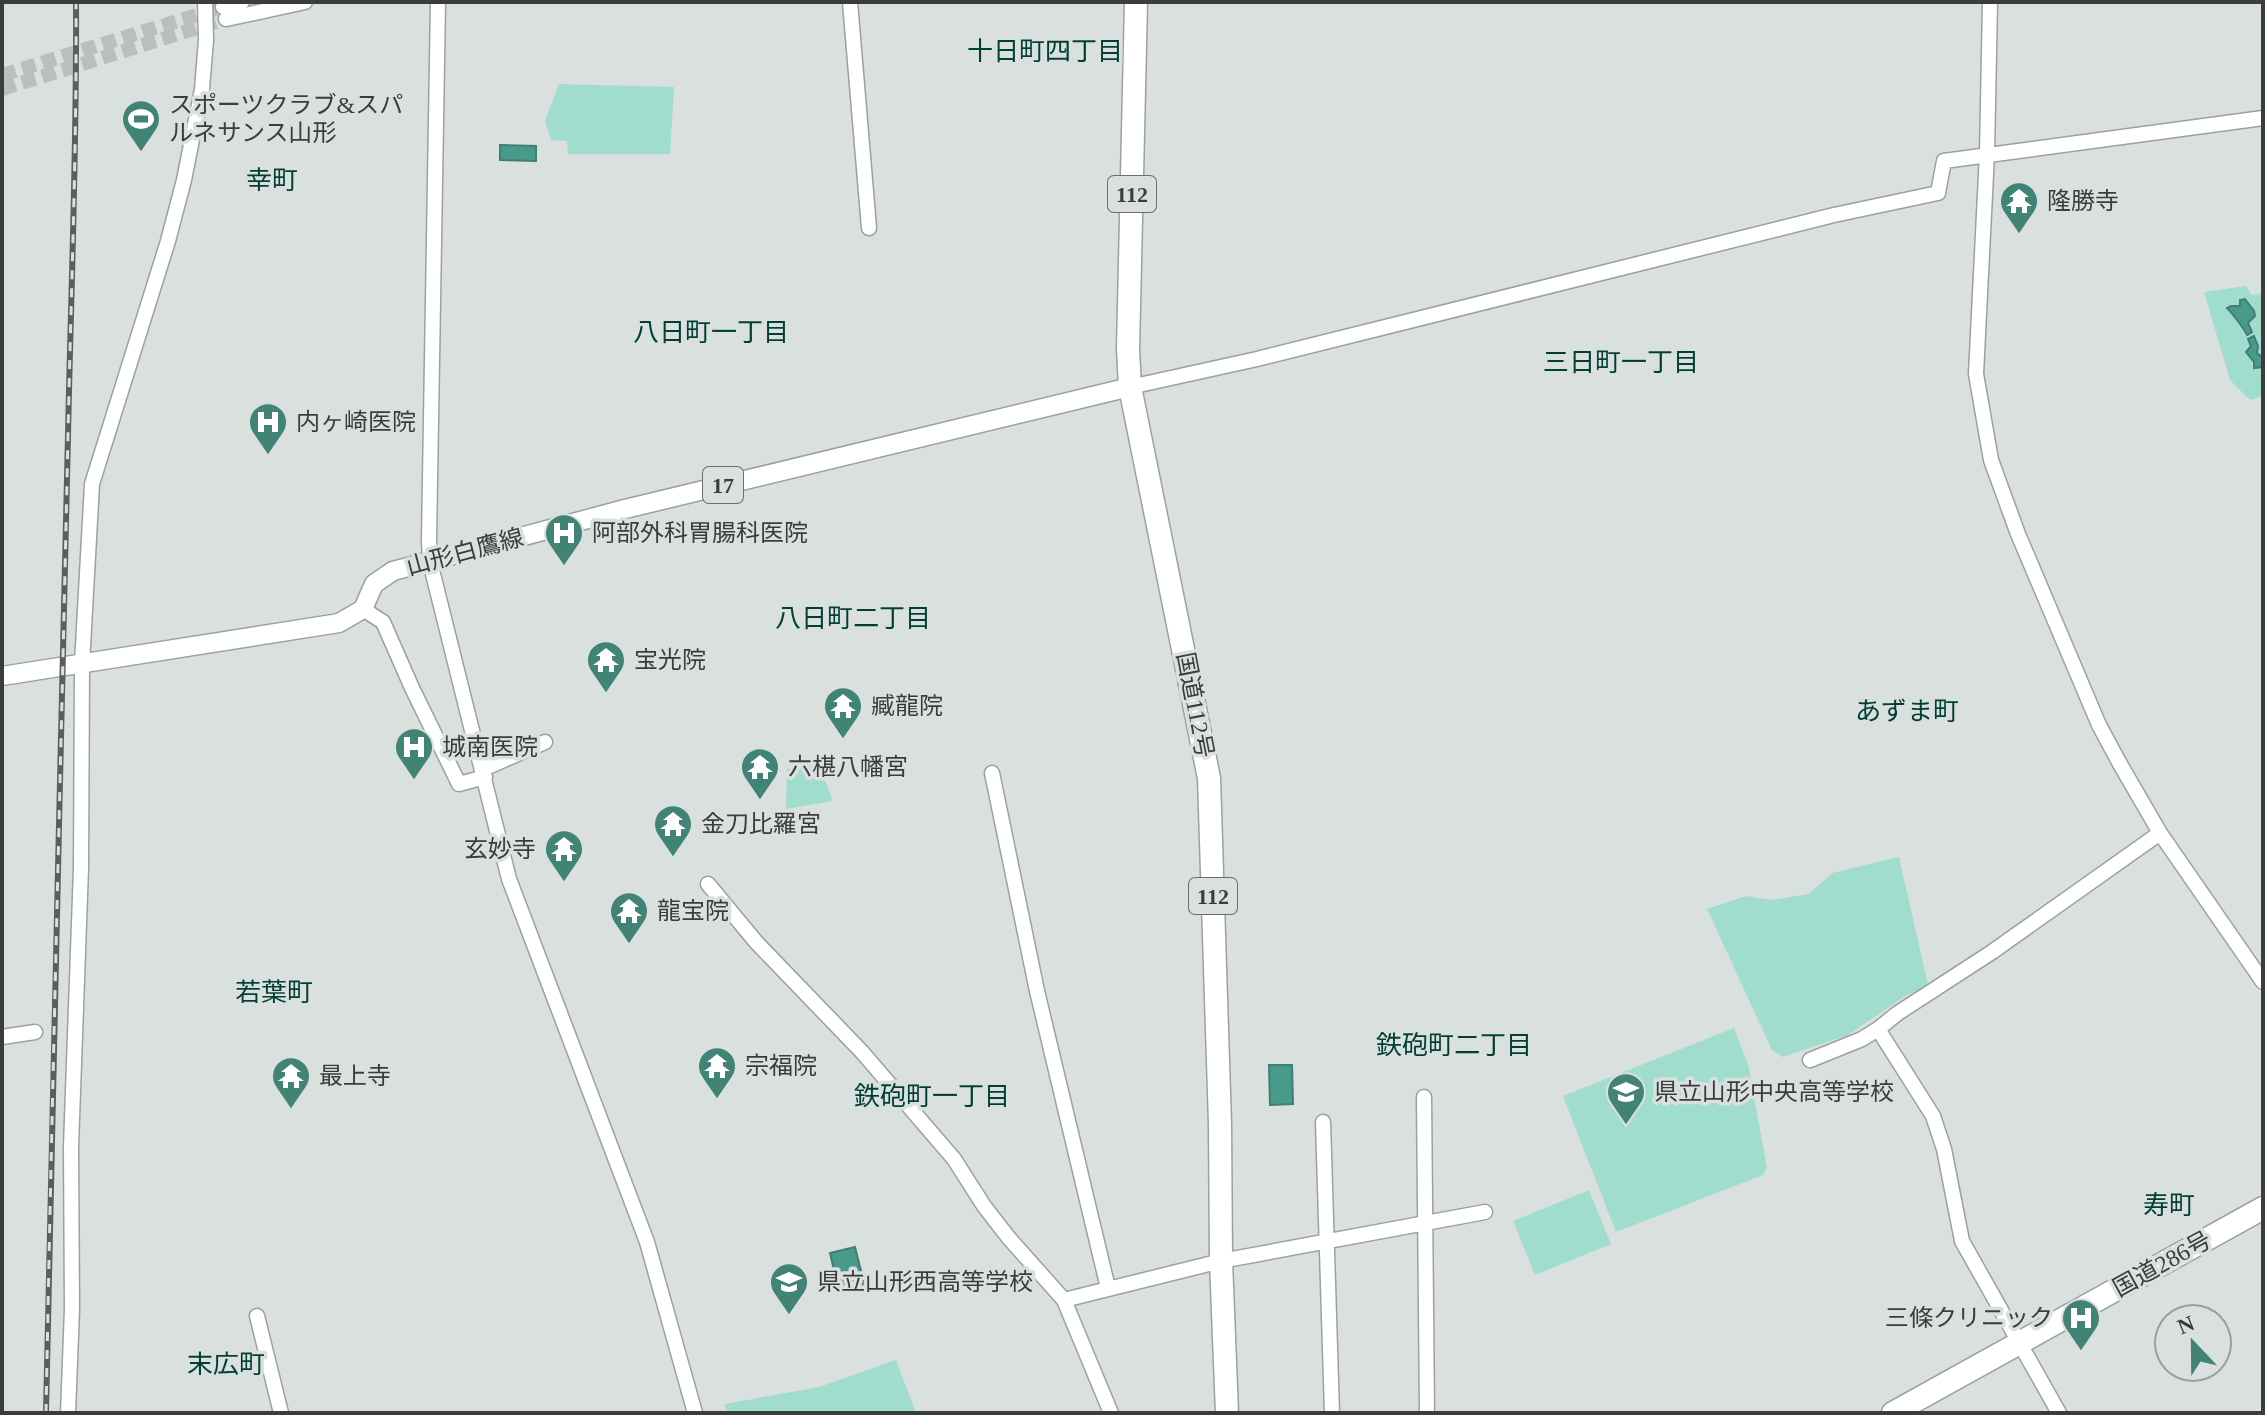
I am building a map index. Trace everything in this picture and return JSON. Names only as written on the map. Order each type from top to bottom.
[{"type":"highway","name":"国道112号","points":[[1136,2],[1128,334],[1130,387],[1209,778],[1227,1413]]},
{"type":"highway","name":"国道286号","points":[[1917,1413],[2263,1208]]},
{"type":"highway","name":"国道286号","points":[[1893,1413],[2263,1221]]},
{"type":"main road","name":"山形白鷹線","points":[[363,609],[374,584],[393,571],[625,509],[1130,387]]},
{"type":"main road","points":[[2,676],[326,626],[339,623],[363,609]]},
{"type":"street","points":[[68,1413],[72,1309],[71,1147],[81,868],[82,664],[92,484],[184,180],[202,89],[205,2]]},
{"type":"street","points":[[242,2],[224,13],[305,2]]},
{"type":"street","points":[[438,2],[430,562],[509,879],[647,1242],[695,1413]]},
{"type":"street","points":[[850,2],[869,228]]},
{"type":"street","points":[[1990,2],[1987,154],[1976,374],[1991,460],[2018,534],[2099,725],[2160,833],[2263,982]]},
{"type":"street","points":[[1130,387],[1257,359],[1834,215],[1938,193],[1944,161],[2263,118]]},
{"type":"street","points":[[363,609],[383,622],[459,784],[545,742]]},
{"type":"street","points":[[992,773],[1037,991],[1108,1288]]},
{"type":"street","points":[[1810,1060],[1862,1039],[1878,1029],[2160,833]]},
{"type":"street","points":[[708,884],[756,942],[862,1052],[954,1159],[1008,1237],[1064,1300],[1111,1413]]},
{"type":"street","points":[[1878,1029],[1933,1116],[1944,1149],[1962,1241],[2059,1413]]},
{"type":"street","points":[[2,1037],[35,1032]]},
{"type":"street","points":[[1424,1097],[1427,1413]]},
{"type":"street","points":[[1323,1122],[1332,1413]]},
{"type":"street","points":[[1064,1300],[1221,1261],[1485,1212]]},
{"type":"street","points":[[257,1316],[281,1413]]},
{"type":"shaded area","points":[[559,84],[674,87],[670,154],[568,154],[567,141],[551,140],[545,121]]},
{"type":"shaded area","points":[[500,145],[536,146],[536,161],[500,160]]},
{"type":"shaded area","points":[[2246,286],[2252,295],[2263,293],[2263,396],[2250,400],[2230,380],[2204,292]]},
{"type":"shaded area","points":[[2245,299],[2255,316],[2248,323],[2252,332],[2247,335],[2227,308],[2240,306],[2240,300]]},
{"type":"shaded area","points":[[2254,336],[2257,353],[2263,358],[2262,367],[2254,368],[2254,362],[2246,352],[2251,346],[2248,339]]},
{"type":"shaded area","points":[[817,760],[833,801],[786,809],[787,769]]},
{"type":"shaded area","points":[[1899,857],[1928,985],[1905,996],[1848,1035],[1783,1057],[1772,1050],[1707,909],[1746,896],[1771,900],[1809,894],[1832,873]]},
{"type":"shaded area","points":[[1734,1028],[1748,1064],[1767,1168],[1763,1175],[1616,1232],[1563,1096]]},
{"type":"shaded area","points":[[1269,1065],[1292,1065],[1293,1104],[1270,1105]]},
{"type":"shaded area","points":[[1589,1190],[1611,1244],[1535,1275],[1513,1221]]},
{"type":"shaded area","points":[[855,1247],[865,1287],[839,1292],[830,1253]]},
{"type":"shaded area","points":[[896,1360],[916,1413],[727,1413],[725,1404],[819,1387]]},
{"type":"tunnel","points":[[2,75],[223,7]]},
{"type":"tunnel","points":[[2,89],[226,19]]},
{"type":"railway","points":[[46,1413],[75,164],[76,2]]},
{"type":"place","name":"スポーツクラブ&スパ ルネサンス山形","points":[[141,153]]},
{"type":"place","name":"隆勝寺","points":[[2019,235]]},
{"type":"place","name":"内ヶ崎医院","points":[[268,456]]},
{"type":"place","name":"阿部外科胃腸科医院","points":[[564,567]]},
{"type":"place","name":"宝光院","points":[[606,694]]},
{"type":"place","name":"臧龍院","points":[[843,740]]},
{"type":"place","name":"城南医院","points":[[414,781]]},
{"type":"place","name":"六椹八幡宮","points":[[760,801]]},
{"type":"place","name":"金刀比羅宮","points":[[673,858]]},
{"type":"place","name":"玄妙寺","points":[[564,883]]},
{"type":"place","name":"龍宝院","points":[[629,945]]},
{"type":"place","name":"宗福院","points":[[717,1100]]},
{"type":"place","name":"最上寺","points":[[291,1110]]},
{"type":"place","name":"県立山形中央高等学校","points":[[1626,1126]]},
{"type":"place","name":"県立山形西高等学校","points":[[789,1316]]},
{"type":"place","name":"三條クリニック","points":[[2081,1352]]},
{"type":"district","name":"十日町四丁目","points":[[1045,51]]},
{"type":"district","name":"幸町","points":[[272,180]]},
{"type":"district","name":"八日町一丁目","points":[[711,332]]},
{"type":"district","name":"三日町一丁目","points":[[1621,362]]},
{"type":"district","name":"八日町二丁目","points":[[853,618]]},
{"type":"district","name":"あずま町","points":[[1907,711]]},
{"type":"district","name":"若葉町","points":[[274,992]]},
{"type":"district","name":"鉄砲町二丁目","points":[[1454,1045]]},
{"type":"district","name":"鉄砲町一丁目","points":[[932,1096]]},
{"type":"district","name":"寿町","points":[[2169,1205]]},
{"type":"district","name":"末広町","points":[[226,1364]]}]
